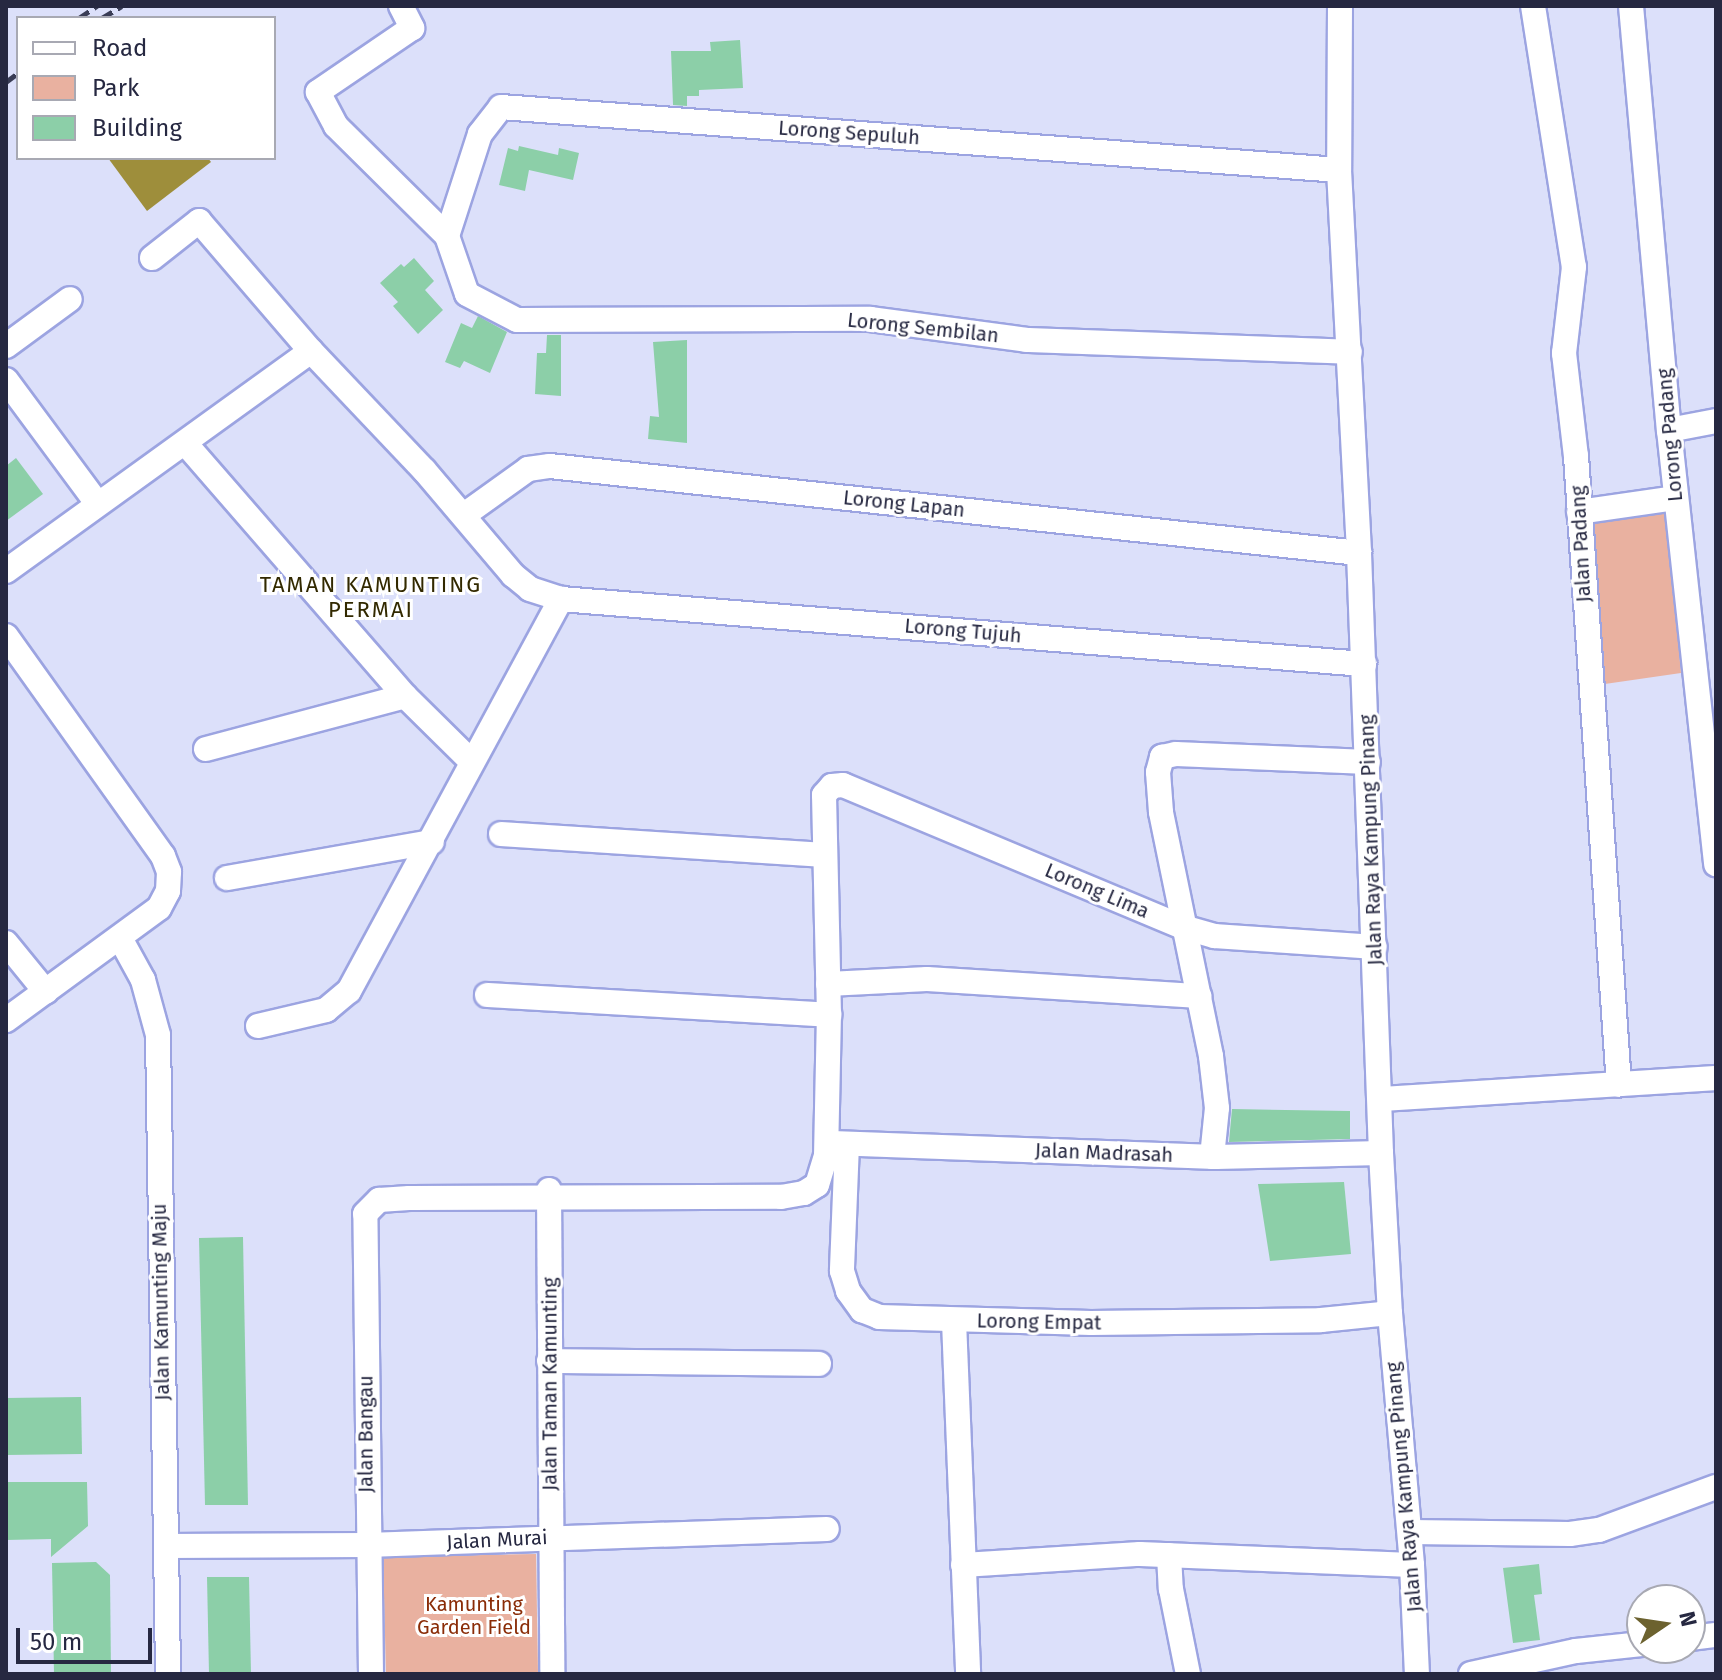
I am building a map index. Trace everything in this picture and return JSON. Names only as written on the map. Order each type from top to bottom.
[{"type":"street","points":[[401,6],[412,28],[318,92],[336,126],[447,236]]},
{"type":"street","name":"Jalan Raya Kampung Pinang","points":[[1340,6],[1339,170],[1364,664],[1382,1099],[1381,1153],[1390,1313],[1410,1532],[1417,1674]]},
{"type":"street","name":"Jalan Padang","points":[[1533,6],[1574,267],[1564,353],[1579,512],[1619,1085]]},
{"type":"street","name":"Lorong Padang","points":[[1631,6],[1675,498],[1716,864]]},
{"type":"street","name":"Lorong Sepuluh","points":[[447,236],[480,134],[501,107],[1339,170]]},
{"type":"street","name":"Lorong Tujuh","points":[[152,258],[199,221],[311,351],[464,515],[513,575],[530,589],[561,599],[1364,664]]},
{"type":"street","name":"Lorong Sembilan","points":[[447,236],[467,294],[517,320],[870,319],[1027,340],[1350,352]]},
{"type":"street","points":[[6,346],[70,299]]},
{"type":"street","points":[[6,571],[311,351]]},
{"type":"street","points":[[6,380],[97,503]]},
{"type":"street","points":[[1669,430],[1716,421]]},
{"type":"street","points":[[185,443],[405,696],[472,762]]},
{"type":"street","name":"Lorong Lapan","points":[[464,515],[528,469],[550,466],[1359,553]]},
{"type":"street","points":[[1579,512],[1675,498]]},
{"type":"street","points":[[258,1026],[326,1010],[349,991],[561,599]]},
{"type":"street","points":[[6,636],[163,856],[169,872],[168,891],[159,908],[6,1020]]},
{"type":"street","points":[[206,749],[405,696]]},
{"type":"street","points":[[1212,1157],[1217,1108],[1199,996],[1161,812],[1158,772],[1162,757],[1176,754],[1368,762]]},
{"type":"street","name":"Lorong Lima","points":[[824,855],[824,795],[832,786],[843,785],[1183,927],[1215,936],[1375,947]]},
{"type":"street","points":[[501,834],[824,855],[836,1143],[817,1185],[804,1193],[781,1197],[549,1195]]},
{"type":"street","points":[[227,878],[432,842]]},
{"type":"street","name":"Jalan Kamunting Maju","points":[[120,938],[143,980],[158,1035],[168,1674]]},
{"type":"street","points":[[8,951],[46,992]]},
{"type":"street","points":[[828,984],[927,979],[1199,996]]},
{"type":"street","points":[[487,995],[829,1015]]},
{"type":"street","points":[[1382,1099],[1716,1078]]},
{"type":"street","name":"Jalan Madrasah","points":[[836,1143],[1212,1157],[1381,1153]]},
{"type":"street","name":"Lorong Empat","points":[[836,1143],[842,1271],[848,1291],[862,1310],[879,1317],[954,1321],[1321,1320],[1390,1313]]},
{"type":"street","name":"Jalan Bangau","points":[[371,1674],[365,1214],[379,1200],[549,1195]]},
{"type":"street","name":"Jalan Taman Kamunting","points":[[549,1195],[552,1674]]},
{"type":"street","points":[[954,1321],[968,1674]]},
{"type":"street","points":[[549,1361],[819,1364]]},
{"type":"street","points":[[1410,1532],[1570,1534],[1599,1530],[1716,1487]]},
{"type":"street","name":"Jalan Murai","points":[[166,1546],[367,1545],[827,1529]]},
{"type":"street","points":[[963,1565],[1169,1555],[1412,1565]]},
{"type":"street","points":[[1169,1555],[1171,1589],[1188,1674]]},
{"type":"street","points":[[1471,1674],[1576,1651],[1626,1646]]},
{"type":"green space","points":[[1665,499],[1681,673],[1591,686],[1579,512]]},
{"type":"green space","name":"Kamunting Garden Field","points":[[536,1554],[538,1674],[386,1674],[383,1557]]},
{"type":"shaded area","points":[[109,160],[210,160],[211,162],[147,211]]},
{"type":"building","points":[[740,40],[743,88],[699,90],[699,96],[687,96],[687,106],[673,105],[671,51],[711,51],[710,42]]},
{"type":"building","points":[[519,146],[558,155],[559,148],[579,153],[573,180],[529,170],[525,191],[499,185],[508,148],[518,151]]},
{"type":"building","points":[[414,258],[434,281],[425,290],[443,310],[418,334],[393,306],[398,302],[380,283],[401,264],[404,267]]},
{"type":"building","points":[[478,316],[507,332],[490,373],[464,361],[460,368],[445,362],[461,323],[472,328]]},
{"type":"building","points":[[547,335],[561,335],[561,396],[535,394],[537,353],[546,353]]},
{"type":"building","points":[[687,340],[687,443],[648,439],[650,416],[659,417],[653,342]]},
{"type":"building","points":[[16,458],[43,494],[6,521],[6,466]]},
{"type":"building","points":[[1232,1109],[1350,1111],[1350,1139],[1229,1142]]},
{"type":"building","points":[[1344,1182],[1351,1254],[1270,1261],[1258,1184]]},
{"type":"building","points":[[243,1237],[248,1505],[205,1505],[199,1238]]},
{"type":"building","points":[[81,1397],[82,1454],[6,1455],[6,1398]]},
{"type":"building","points":[[6,1482],[87,1482],[88,1526],[51,1557],[51,1539],[6,1540]]},
{"type":"building","points":[[96,1562],[110,1575],[111,1674],[54,1674],[52,1563]]},
{"type":"building","points":[[1539,1564],[1542,1594],[1534,1595],[1540,1640],[1513,1643],[1503,1568]]},
{"type":"building","points":[[207,1577],[249,1577],[251,1674],[209,1674]]},
{"type":"railway","points":[[82,16],[97,6]]},
{"type":"railway","points":[[105,16],[122,6]]},
{"type":"railway","points":[[6,82],[16,74]]},
{"type":"district","name":"TAMAN KAMUNTING PERMAI","points":[[371,596]]}]
